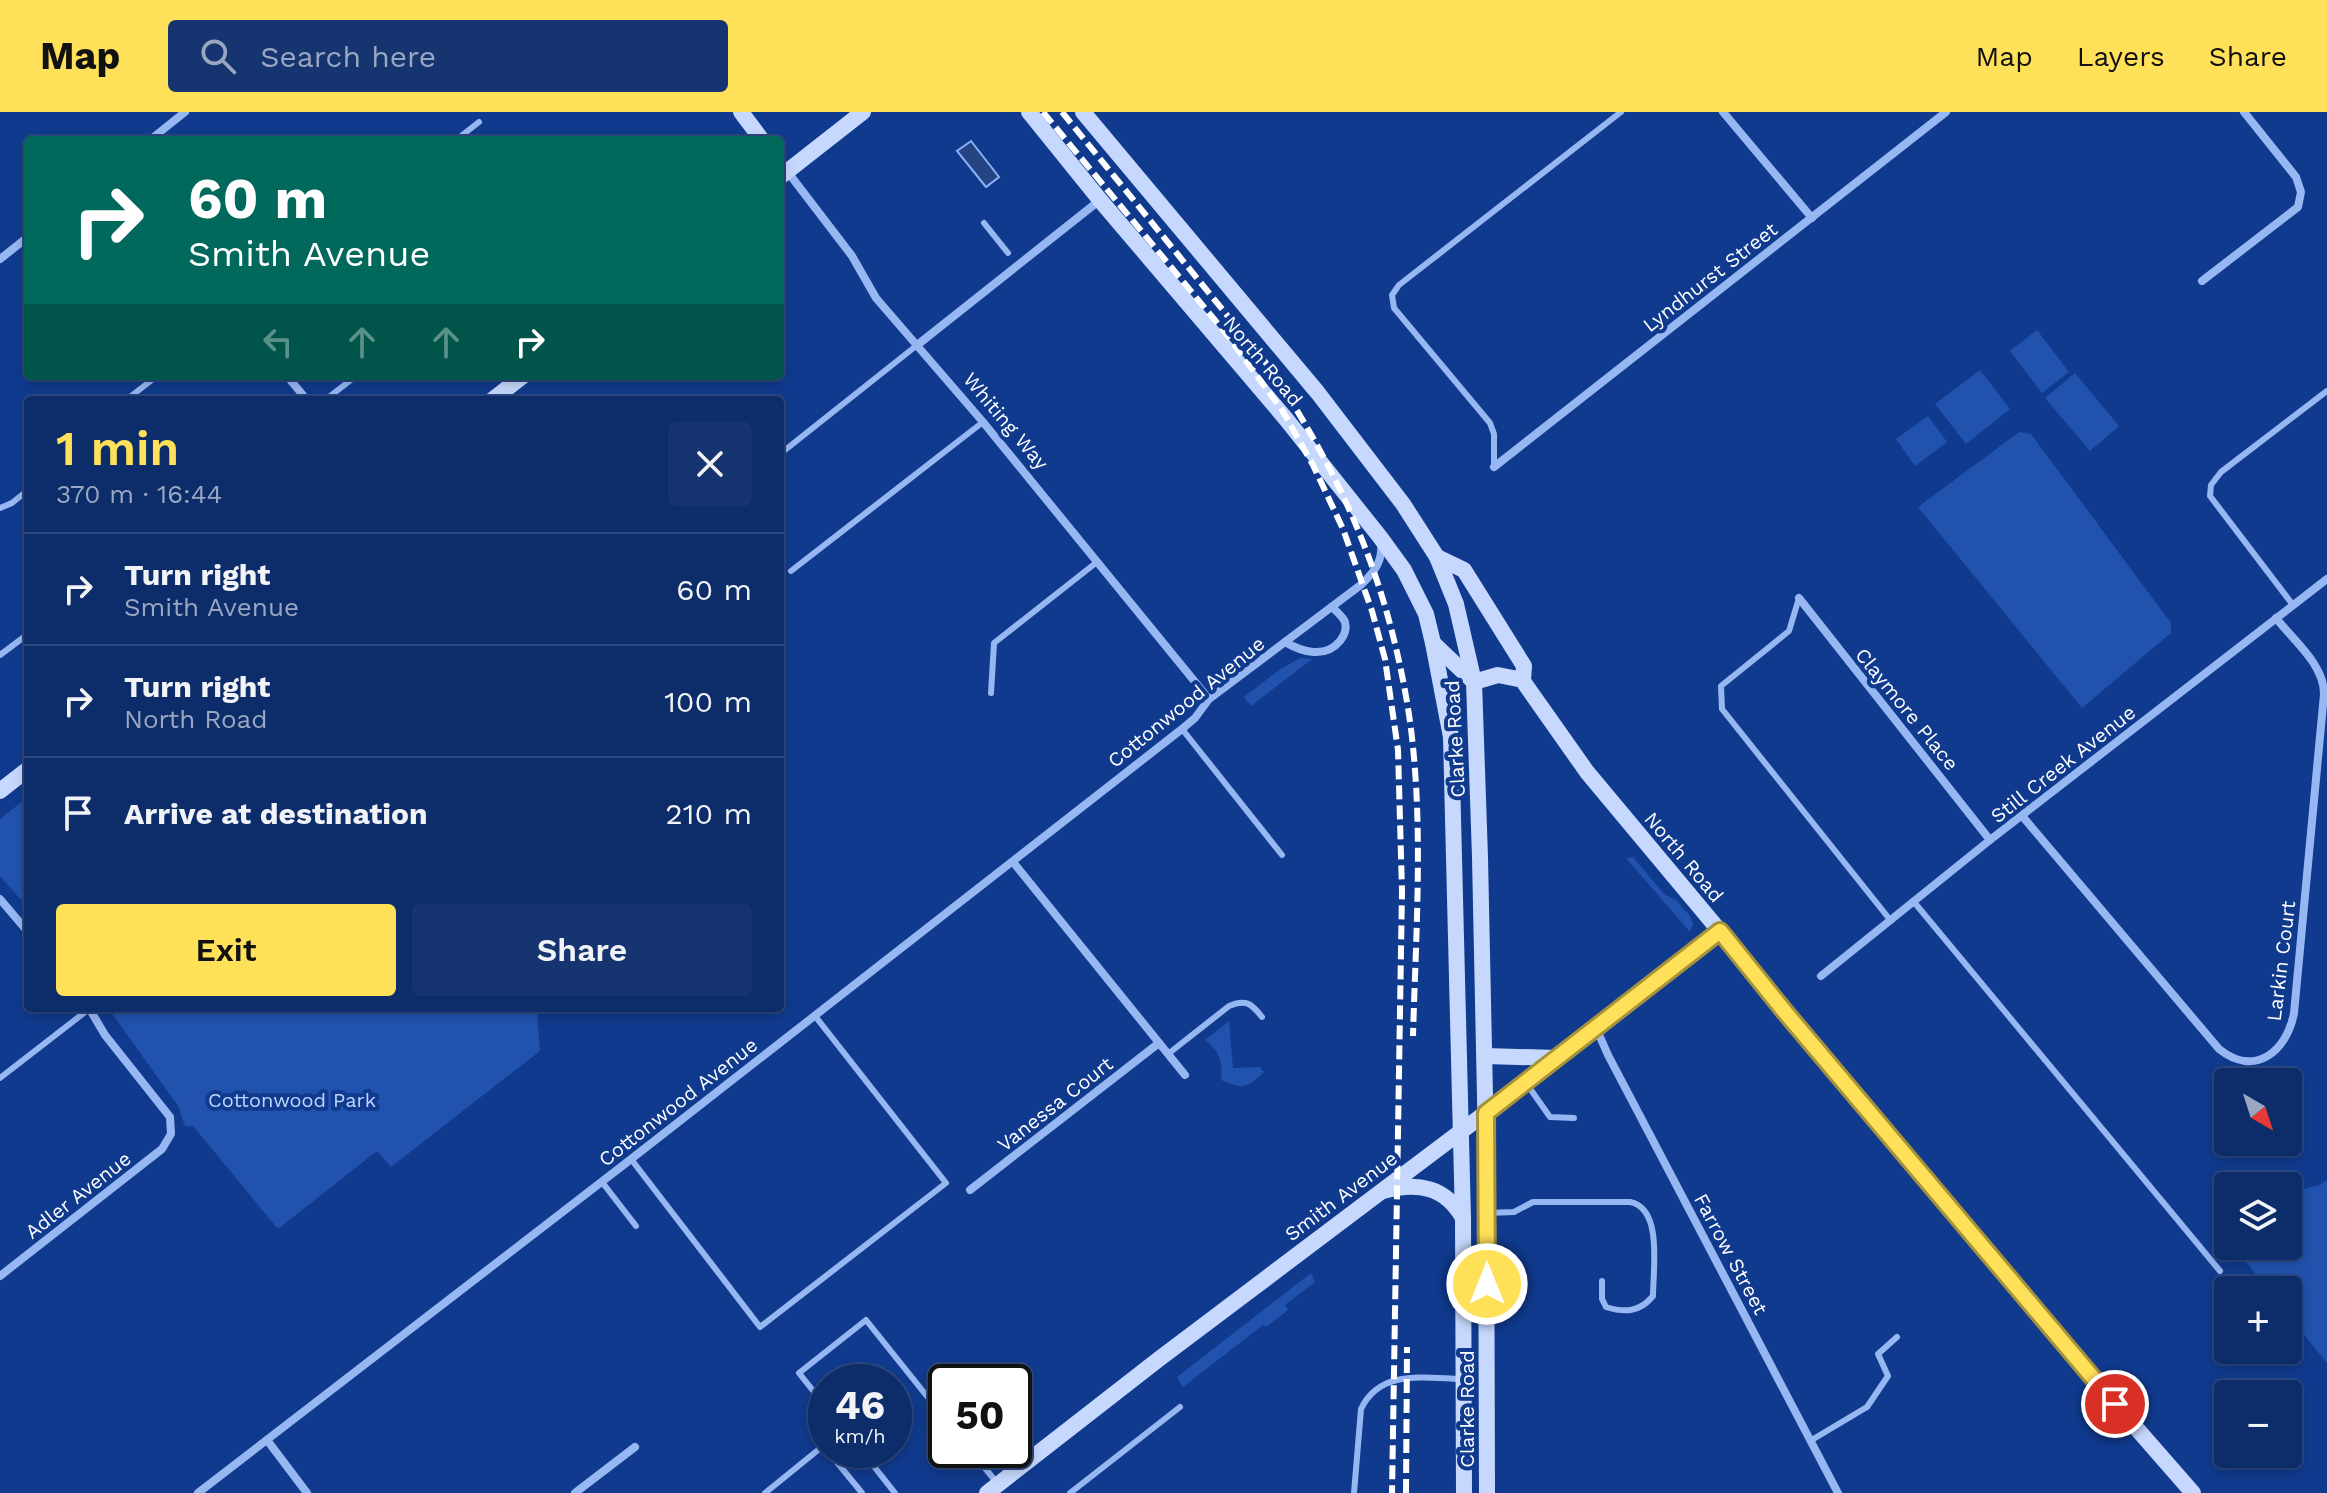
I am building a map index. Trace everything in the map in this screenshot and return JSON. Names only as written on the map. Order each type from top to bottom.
[{"type":"main road","points":[[741,112],[759,136]]},
{"type":"main road","points":[[784,169],[863,112]]},
{"type":"main road","name":"North Road","points":[[1029,112],[1286,419],[1380,537],[1404,570],[1426,614],[1433,643],[1474,682]]},
{"type":"main road","name":"Clarke Road","points":[[1083,112],[1318,393],[1403,504],[1437,557],[1456,604],[1474,682],[1486,1113],[1487,1493]]},
{"type":"main road","points":[[497,396],[518,380]]},
{"type":"main road","name":"North Road","points":[[1437,557],[1464,570],[1524,666],[1523,680],[1578,760],[2096,1382],[2193,1493]]},
{"type":"main road","name":"Clarke Road","points":[[1433,643],[1451,737],[1463,1219],[1464,1493]]},
{"type":"main road","points":[[1474,682],[1498,675],[1523,680]]},
{"type":"main road","points":[[0,791],[24,772]]},
{"type":"main road","name":"Smith Avenue","points":[[992,1489],[1378,1192],[1597,1029],[1720,931]]},
{"type":"main road","points":[[1485,1056],[1557,1058]]},
{"type":"main road","points":[[1378,1192],[1398,1187],[1435,1190],[1455,1204],[1463,1219]]},
{"type":"street","points":[[155,136],[185,112]]},
{"type":"street","points":[[1723,112],[1812,218]]},
{"type":"street","name":"Lyndhurst Street","points":[[1494,467],[1946,112]]},
{"type":"street","points":[[2202,281],[2298,207],[2301,192],[2296,177],[2244,112]]},
{"type":"street","name":"Whiting Way","points":[[784,172],[852,256],[876,298],[983,422],[1209,699]]},
{"type":"street","points":[[916,346],[1100,200]]},
{"type":"street","points":[[0,259],[24,240]]},
{"type":"street","points":[[290,380],[304,396]]},
{"type":"street","name":"Cottonwood Avenue","points":[[198,1493],[1182,729],[1209,699],[1375,571],[1381,560],[1380,537]]},
{"type":"street","name":"Still Creek Avenue","points":[[1821,976],[1990,840],[2327,579]]},
{"type":"street","name":"Claymore Place","points":[[1799,598],[1990,840]]},
{"type":"street","name":"Cottonwood Avenue","points":[[1285,642],[1299,650],[1323,652],[1331,649],[1342,639],[1346,628],[1332,607]]},
{"type":"street","name":"Larkin Court","points":[[2023,817],[2219,1049],[2243,1061],[2258,1060],[2276,1050],[2288,1035],[2294,1013],[2324,686],[2319,671],[2276,618]]},
{"type":"street","points":[[1013,862],[1185,1075]]},
{"type":"street","points":[[0,899],[24,927]]},
{"type":"street","name":"Adler Avenue","points":[[0,1276],[162,1149],[171,1134],[170,1117],[105,1035],[91,1012]]},
{"type":"street","name":"Farrow Street","points":[[1597,1029],[1838,1493]]},
{"type":"street","name":"Vanessa Court","points":[[970,1190],[1159,1043]]},
{"type":"street","points":[[267,1440],[307,1493]]},
{"type":"street","points":[[575,1493],[635,1447]]},
{"type":"lane","points":[[1494,467],[1494,434],[1490,423],[1394,308],[1392,295],[1399,285],[1621,112]]},
{"type":"lane","points":[[461,136],[479,122]]},
{"type":"lane","points":[[984,223],[1008,253]]},
{"type":"lane","points":[[784,451],[916,346]]},
{"type":"lane","points":[[131,396],[152,380]]},
{"type":"lane","points":[[330,396],[351,380]]},
{"type":"lane","points":[[2293,605],[2210,496],[2211,485],[2221,472],[2327,391]]},
{"type":"lane","points":[[791,571],[983,422]]},
{"type":"lane","points":[[0,508],[24,493]]},
{"type":"lane","points":[[991,693],[994,643],[1097,562]]},
{"type":"lane","points":[[1799,598],[1789,631],[1721,686],[1722,709],[1891,921]]},
{"type":"lane","points":[[0,655],[24,637]]},
{"type":"lane","points":[[1182,729],[1282,855]]},
{"type":"lane","points":[[1914,902],[2220,1271]]},
{"type":"lane","points":[[1168,1054],[1229,1006],[1248,1003],[1262,1017]]},
{"type":"lane","points":[[0,1078],[85,1012]]},
{"type":"lane","points":[[631,1159],[760,1327],[946,1183],[815,1016]]},
{"type":"lane","points":[[1526,1083],[1550,1117],[1574,1118]]},
{"type":"lane","points":[[602,1182],[636,1226]]},
{"type":"lane","points":[[1487,1213],[1514,1212],[1533,1202],[1639,1204],[1645,1209],[1653,1227],[1653,1296],[1645,1306],[1634,1311],[1606,1307],[1602,1299],[1602,1281]]},
{"type":"lane","points":[[1487,1284],[1515,1284]]},
{"type":"lane","points":[[810,1364],[866,1320],[901,1364]]},
{"type":"lane","points":[[1810,1441],[1867,1407],[1888,1376],[1878,1354],[1897,1337]]},
{"type":"lane","points":[[808,1366],[799,1373],[808,1384]]},
{"type":"lane","points":[[912,1378],[928,1398]]},
{"type":"lane","points":[[1354,1493],[1361,1409],[1365,1401],[1386,1384],[1400,1378],[1464,1379]]},
{"type":"lane","points":[[1070,1493],[1180,1407]]},
{"type":"lane","points":[[765,1493],[808,1458]]},
{"type":"lane","points":[[841,1468],[862,1493]]},
{"type":"lane","points":[[875,1468],[895,1493]]},
{"type":"lane","points":[[980,1468],[992,1489]]},
{"type":"green space","points":[[2037,330],[2069,372],[2042,393],[2010,351]]},
{"type":"green space","points":[[1980,370],[2010,409],[1966,444],[1935,404]]},
{"type":"green space","points":[[2075,373],[2119,426],[2090,451],[2045,398]]},
{"type":"green space","points":[[1928,416],[1947,442],[1915,466],[1896,439]]},
{"type":"green space","points":[[2019,432],[2031,434],[2171,623],[2171,633],[2082,708],[1918,507]]},
{"type":"green space","points":[[1300,658],[1312,659],[1251,706],[1244,697]]},
{"type":"green space","points":[[24,800],[24,903],[0,876],[0,819]]},
{"type":"green space","points":[[1633,857],[1665,895],[1676,900],[1690,916],[1693,923],[1690,932],[1626,858]]},
{"type":"green space","name":"Cottonwood Park","points":[[111,1012],[537,1012],[540,1051],[391,1167],[377,1151],[278,1229],[193,1126],[185,1126],[178,1106]]},
{"type":"green space","points":[[1229,1021],[1233,1068],[1260,1067],[1264,1072],[1244,1086],[1221,1080],[1219,1058],[1205,1040]]},
{"type":"green space","points":[[2327,1180],[2327,1363],[2302,1332],[2302,1276],[2257,1276],[2245,1260],[2302,1260],[2302,1189]]},
{"type":"green space","points":[[1311,1273],[1315,1282],[1285,1305],[1288,1310],[1266,1327],[1263,1325],[1183,1387],[1177,1377]]},
{"type":"shaded area","points":[[971,141],[999,177],[986,187],[957,151]]},
{"type":"railway","points":[[1043,112],[1228,336],[1282,410],[1313,465],[1343,529],[1385,659],[1398,750],[1402,891],[1392,1493]]},
{"type":"railway","points":[[1062,112],[1270,368],[1339,487],[1373,568],[1398,655],[1413,743],[1418,826],[1413,1036]]},
{"type":"railway","points":[[1406,1493],[1407,1347]]},
{"type":"route","points":[[1487,1284],[1486,1113],[1720,931],[2115,1404]]}]
